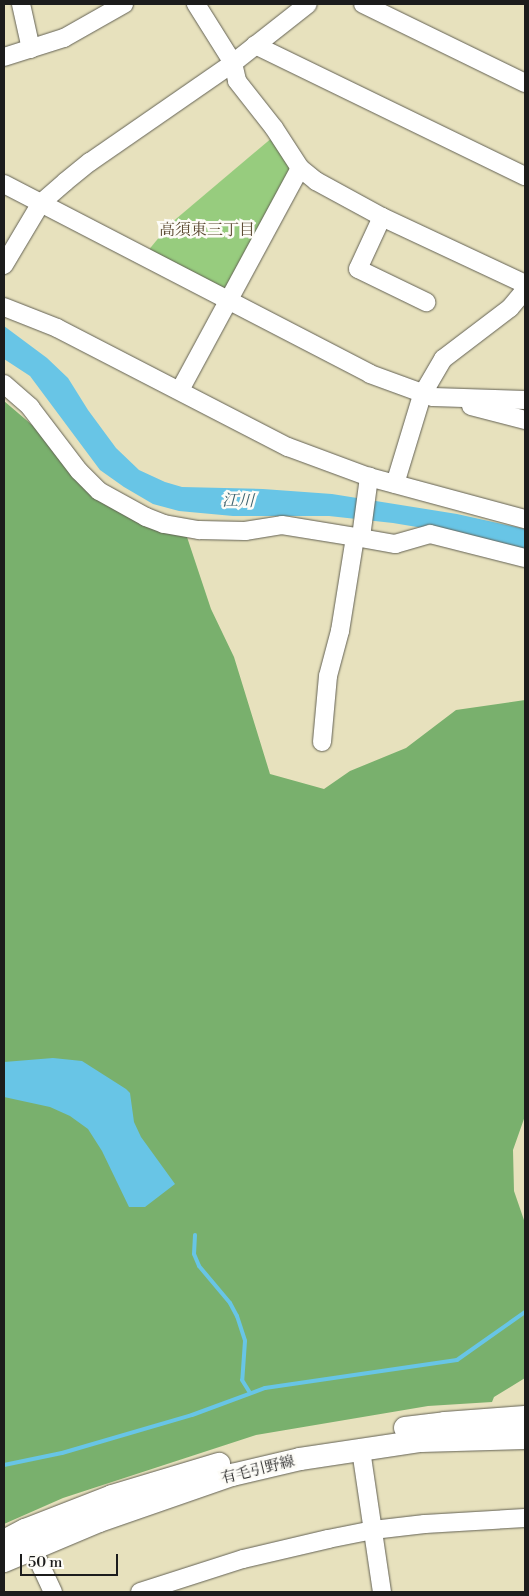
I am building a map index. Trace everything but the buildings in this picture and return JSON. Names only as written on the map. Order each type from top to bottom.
[{"type":"main road","name":"有毛引野線","points":[[4,1561],[28,1539],[112,1496],[274,1450],[436,1424],[525,1417]]},
{"type":"main road","name":"有毛引野線","points":[[4,1540],[28,1539],[99,1521],[232,1475],[300,1459],[421,1441],[525,1438]]},
{"type":"street","points":[[21,4],[31,49]]},
{"type":"street","points":[[4,57],[64,38],[124,4]]},
{"type":"street","points":[[196,4],[233,63],[237,81],[274,128],[300,168],[316,181],[382,217],[525,284]]},
{"type":"street","points":[[4,265],[41,204],[90,162],[233,63],[308,4]]},
{"type":"street","points":[[363,4],[525,83]]},
{"type":"street","points":[[255,45],[525,176]]},
{"type":"street","points":[[180,390],[300,168]]},
{"type":"street","points":[[4,184],[370,374],[422,395],[525,420]]},
{"type":"street","points":[[382,217],[358,269],[426,302]]},
{"type":"street","points":[[395,484],[422,395],[443,360],[510,308],[525,290]]},
{"type":"street","points":[[4,307],[57,328],[288,447],[369,477],[525,519]]},
{"type":"street","points":[[4,384],[30,407],[79,471],[99,491],[146,517],[164,524],[198,530],[245,532],[282,525],[395,544],[430,534],[525,558]]},
{"type":"street","points":[[441,399],[525,400]]},
{"type":"street","points":[[322,742],[322,718],[328,676],[340,631],[369,477]]},
{"type":"street","points":[[361,1450],[382,1592]]},
{"type":"street","points":[[140,1592],[243,1559],[373,1530],[460,1521],[525,1518]]},
{"type":"street","points":[[28,1539],[53,1592]]},
{"type":"green space","points":[[273,137],[292,165],[228,288],[221,290],[147,252],[170,224]]},
{"type":"green space","points":[[4,401],[154,529],[187,537],[211,609],[234,657],[270,774],[324,789],[350,771],[406,748],[456,710],[525,700],[525,1116],[513,1150],[514,1191],[525,1223],[525,1378],[494,1397],[492,1402],[428,1406],[256,1435],[63,1498],[4,1524]]},
{"type":"water","name":"江川","points":[[4,326],[47,358],[68,378],[88,410],[116,448],[139,470],[165,482],[182,487],[263,489],[332,494],[457,514],[525,529],[525,550],[459,534],[393,523],[329,516],[233,516],[179,511],[153,504],[100,470],[30,376],[4,359]]},
{"type":"water","points":[[53,1058],[82,1061],[130,1093],[134,1122],[141,1137],[175,1184],[145,1207],[129,1207],[102,1151],[88,1129],[70,1116],[50,1107],[4,1097],[4,1062]]},
{"type":"waterway","points":[[195,1235],[194,1254],[199,1266],[230,1303],[237,1316],[245,1341],[242,1380],[250,1393]]},
{"type":"waterway","points":[[4,1465],[62,1453],[192,1415],[265,1388],[457,1360],[525,1312]]},
{"type":"district","name":"高須東三丁目","points":[[207,230]]}]
